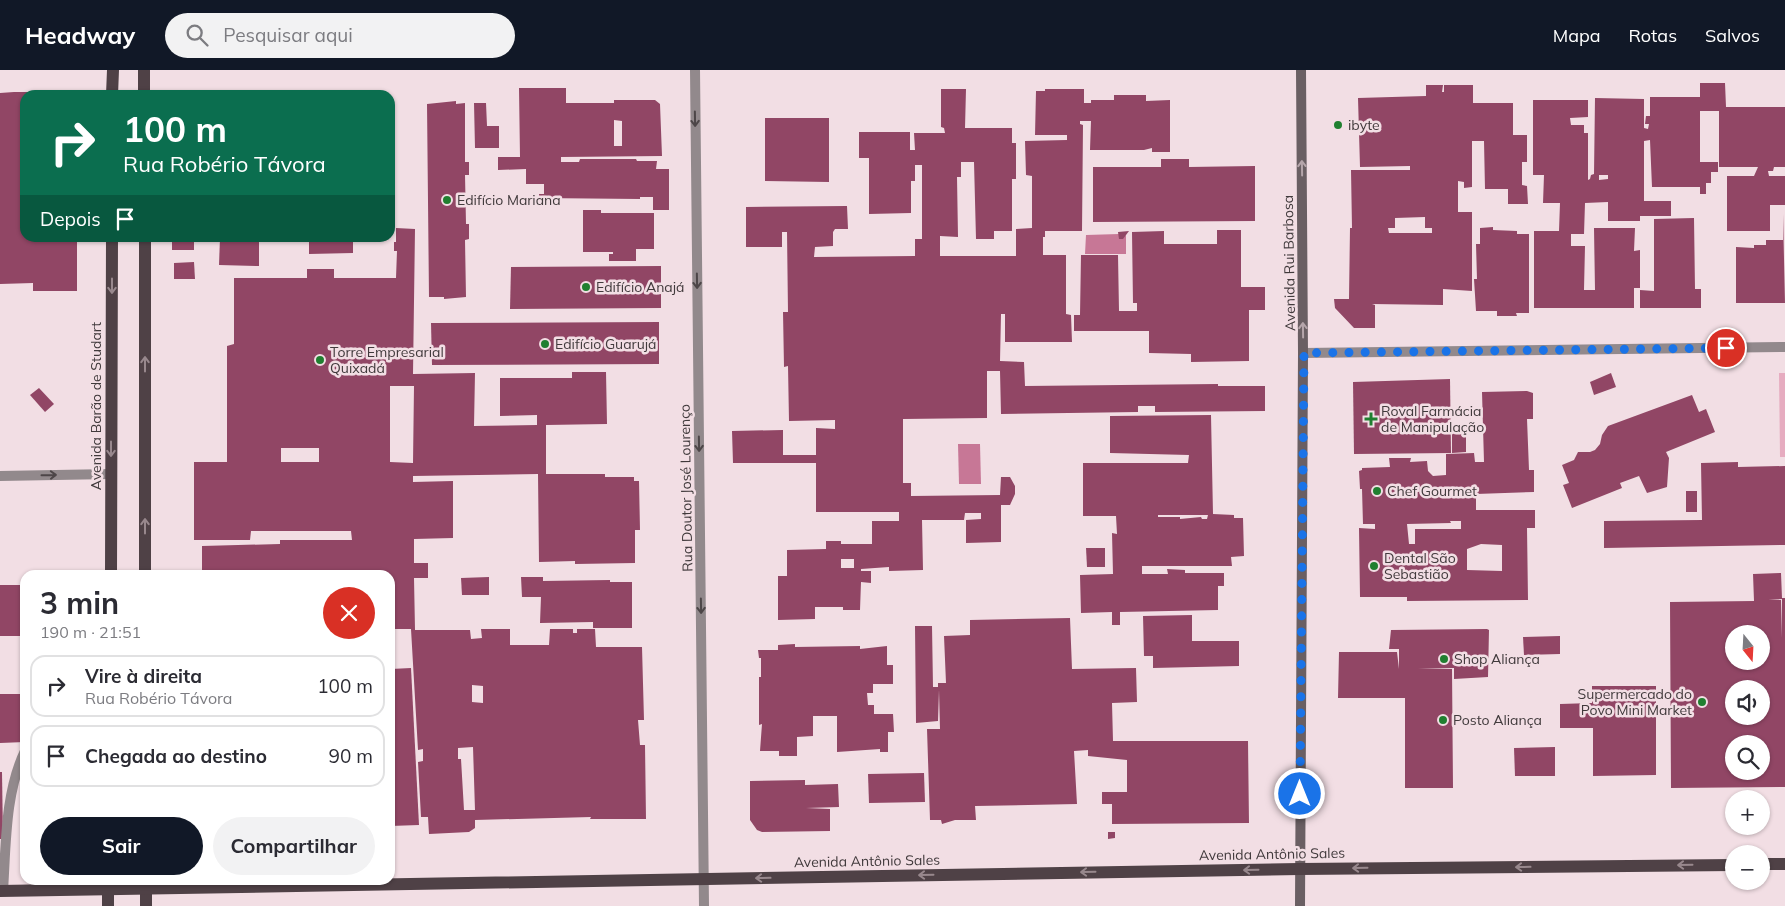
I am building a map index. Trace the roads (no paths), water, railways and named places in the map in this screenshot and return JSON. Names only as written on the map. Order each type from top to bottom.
[{"type":"main road","points":[[112,70],[112,90]]},
{"type":"main road","points":[[144,70],[144,90]]},
{"type":"main road","name":"Avenida Rui Barbosa","points":[[1300,906],[1304,353],[1301,70]]},
{"type":"main road","name":"Avenida Barão de Studart","points":[[110,570],[112,242]]},
{"type":"main road","points":[[145,242],[146,570]]},
{"type":"main road","points":[[1770,864],[1785,864]]},
{"type":"main road","name":"Avenida Antônio Sales","points":[[395,882],[1725,865]]},
{"type":"main road","name":"Avenida Antônio Sales","points":[[2,891],[93,885]]},
{"type":"main road","points":[[108,885],[108,906]]},
{"type":"main road","points":[[146,885],[146,906]]},
{"type":"street","name":"Rua Doutor José Lourenço","points":[[695,70],[704,906]]},
{"type":"street","points":[[1304,353],[1785,347]]},
{"type":"street","points":[[0,476],[111,474]]},
{"type":"street","points":[[2,891],[11,803],[17,768],[20,762]]},
{"type":"place","name":"ibyte","points":[[1338,125]]},
{"type":"place","name":"Edifício Mariana","points":[[447,200]]},
{"type":"place","name":"Edifício Anajá","points":[[586,287]]},
{"type":"place","name":"Edifício Guarujá","points":[[545,344]]},
{"type":"place","name":"Torre Empresarial Quixadá","points":[[320,360]]},
{"type":"place","name":"Roval Farmácia de Manipulação","points":[[1371,419]]},
{"type":"place","name":"Chef Gourmet","points":[[1377,491]]},
{"type":"place","name":"Dental São Sebastião","points":[[1374,566]]},
{"type":"place","name":"Shop Aliança","points":[[1444,659]]},
{"type":"place","name":"Supermercado do Povo Mini Market","points":[[1702,702]]},
{"type":"place","name":"Posto Aliança","points":[[1443,720]]}]
